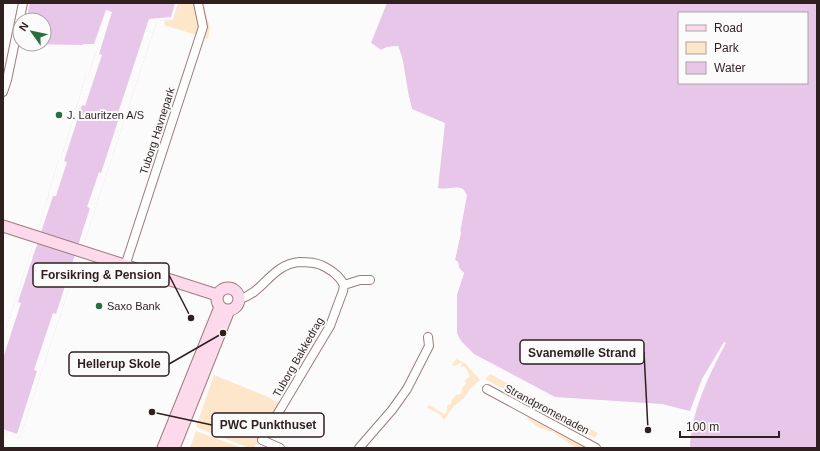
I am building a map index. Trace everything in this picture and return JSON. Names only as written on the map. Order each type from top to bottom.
[{"type":"street","points":[[3,92],[7,80],[23,3]]},
{"type":"street","name":"Tuborg Havnepark","points":[[125,266],[203,27],[198,3]]},
{"type":"street","points":[[3,226],[217,295]]},
{"type":"street","points":[[240,299],[251,295],[280,268],[293,263],[310,262],[318,264],[334,272],[344,286],[360,280],[370,280]]},
{"type":"street","name":"Tuborg Bakkedrag","points":[[280,448],[262,440],[330,326],[344,286]]},
{"type":"street","points":[[229,287],[238,292],[240,299],[237,306],[225,308],[217,302],[217,295],[222,289],[229,287]]},
{"type":"street","points":[[163,448],[225,308]]},
{"type":"street","points":[[174,448],[225,308]]},
{"type":"street","points":[[359,448],[392,410],[407,389],[429,346],[428,337]]},
{"type":"street","name":"Strandpromenaden","points":[[487,389],[596,448]]},
{"type":"green space","points":[[178,3],[194,3],[199,23],[196,35],[164,25],[165,20],[173,20]]},
{"type":"green space","points":[[200,3],[203,3],[210,27],[208,39],[202,37]]},
{"type":"green space","points":[[456,359],[465,363],[480,380],[470,389],[464,398],[453,407],[444,420],[440,414],[427,408],[429,405],[444,414],[447,412],[447,405],[451,404],[452,398],[453,399],[456,395],[461,394],[462,388],[466,384],[465,380],[470,377],[466,368],[463,366],[460,368],[462,364],[460,363],[455,366],[452,365]]},
{"type":"green space","points":[[490,374],[562,413],[559,419],[485,379]]},
{"type":"green space","points":[[214,375],[266,396],[279,403],[254,448],[249,448],[196,427]]},
{"type":"green space","points":[[564,414],[598,433],[595,438],[561,420]]},
{"type":"green space","points":[[529,416],[553,430],[551,432],[538,427],[526,418]]},
{"type":"green space","points":[[196,431],[242,448],[190,448]]},
{"type":"green space","points":[[555,431],[587,448],[576,448],[554,433]]},
{"type":"water","points":[[30,3],[178,3],[173,20],[157,21],[20,438],[3,433],[3,338],[49,195],[48,194],[59,159],[61,159],[86,75],[88,75],[98,47],[52,47],[52,12],[28,12]]},
{"type":"water","points":[[387,3],[817,3],[817,448],[690,448],[691,434],[697,407],[707,381],[726,343],[724,342],[702,379],[690,411],[662,404],[555,397],[474,354],[461,341],[457,333],[457,294],[464,273],[459,268],[458,262],[455,260],[467,195],[463,189],[460,188],[438,188],[445,123],[412,109],[403,61],[398,46],[387,47],[381,50],[371,43]]},
{"type":"pier","points":[[175,3],[178,3],[173,20],[157,21],[20,438],[3,433],[3,429],[17,434],[37,371],[34,370],[53,313],[56,314],[90,208],[87,207],[99,172],[101,173],[119,118],[117,116],[149,19],[171,17]]},
{"type":"pier","points":[[106,10],[112,12],[99,54],[102,55],[85,106],[82,105],[64,161],[67,162],[56,196],[53,196],[18,302],[21,303],[3,358],[3,338],[49,195],[48,194],[59,159],[61,159],[86,75],[88,75],[98,47],[52,47],[52,44],[94,44]]},
{"type":"pier","points":[[371,43],[381,50],[387,47],[398,46],[403,61],[406,86],[412,109],[409,109],[404,87],[402,61],[397,48],[381,52],[370,45]]},
{"type":"pier","points":[[458,230],[460,230],[461,233],[455,260],[458,262],[459,268],[464,273],[457,294],[457,333],[455,332],[454,313],[455,294],[462,274],[457,269],[456,263],[453,260]]},
{"type":"place","name":"J. Lauritzen A/S","points":[[59,115]]},
{"type":"place","name":"Saxo Bank","points":[[99,306]]},
{"type":"place","name":"Forsikring & Pension","points":[[191,318]]},
{"type":"place","name":"Hellerup Skole","points":[[223,333]]},
{"type":"place","name":"PWC Punkthuset","points":[[152,412]]},
{"type":"place","name":"Svanemølle Strand","points":[[648,430]]}]
